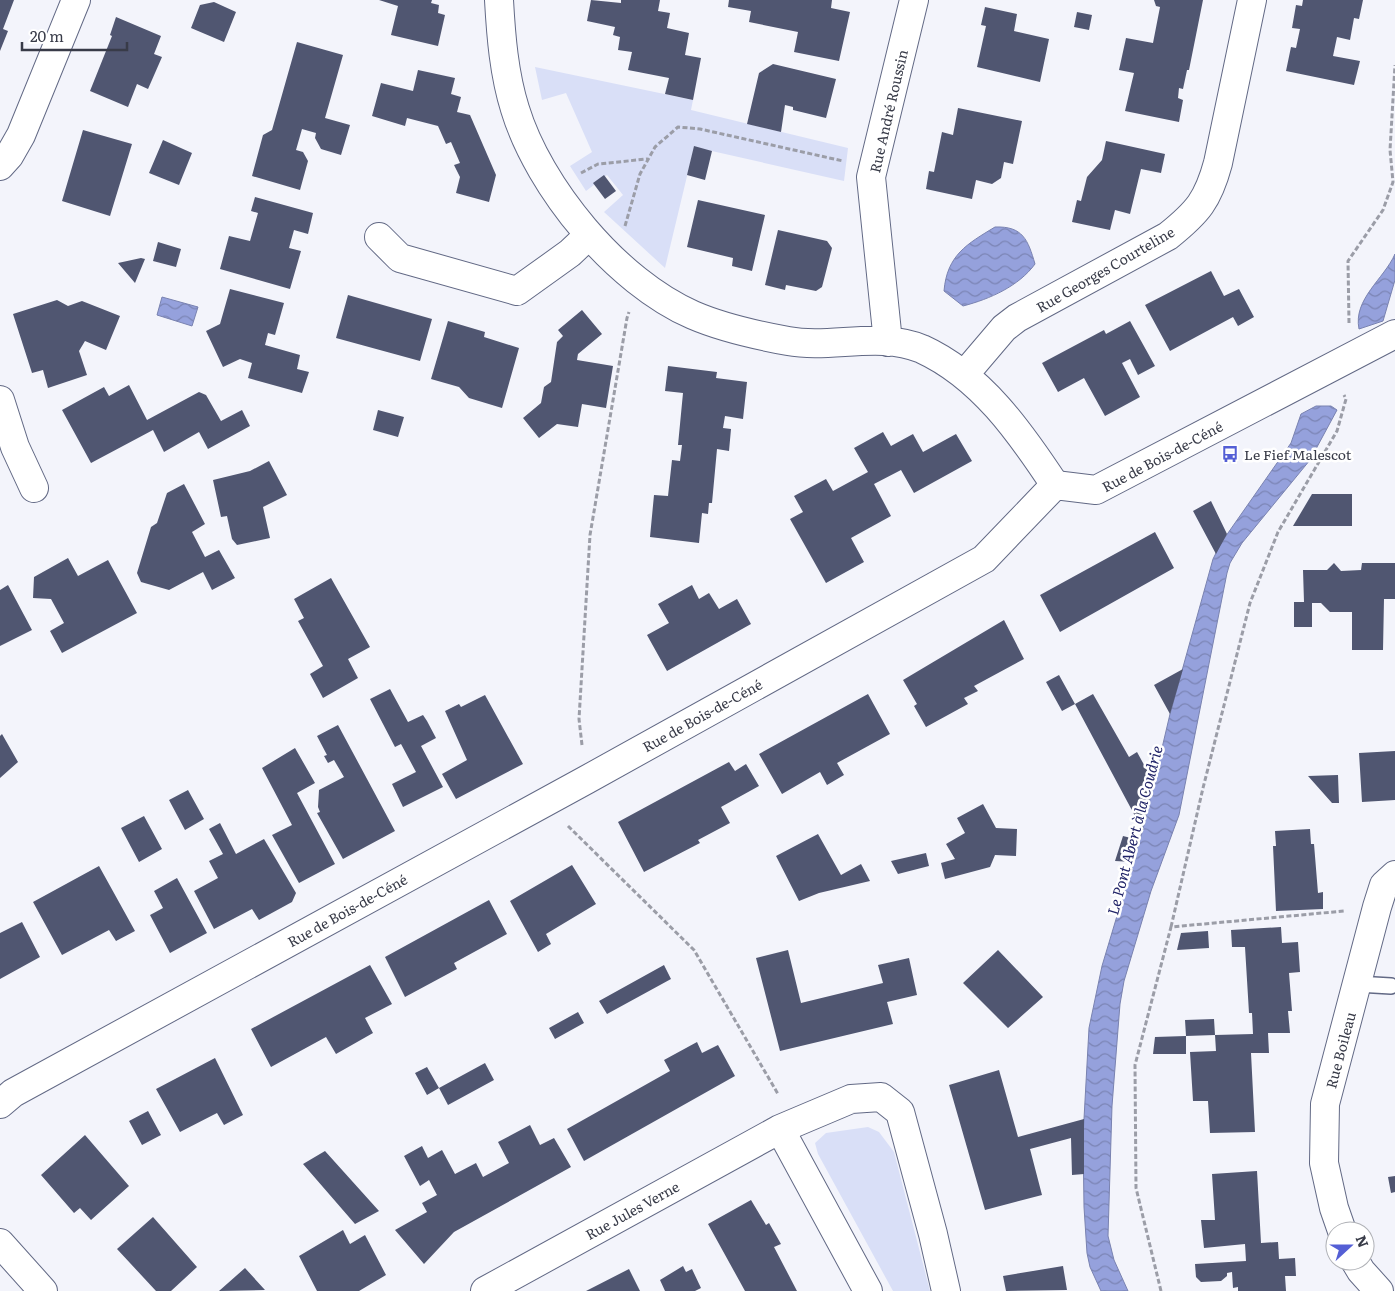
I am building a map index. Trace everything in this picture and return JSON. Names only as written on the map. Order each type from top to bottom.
[{"type":"street","points":[[0,166],[9,156],[21,135],[76,0]]},
{"type":"street","points":[[499,0],[502,50],[514,109],[536,159],[588,236],[643,285],[691,314],[728,328],[791,342],[888,342],[921,349],[964,375],[1022,436],[1054,485]]},
{"type":"street","name":"Rue André Roussin","points":[[888,342],[871,177],[914,0]]},
{"type":"street","name":"Rue Georges Courteline","points":[[964,375],[1004,328],[1017,318],[1168,236],[1201,205],[1211,189],[1218,163],[1252,0]]},
{"type":"street","points":[[379,237],[400,258],[516,291],[570,253],[588,236]]},
{"type":"street","name":"Rue de Bois-de-Céné","points":[[0,1104],[13,1093],[546,802],[984,559],[1054,485],[1096,490],[1395,334]]},
{"type":"street","points":[[0,400],[15,447],[34,488]]},
{"type":"street","name":"Rue Boileau","points":[[1339,1221],[1324,1163],[1323,1138],[1326,1104],[1377,908],[1384,885],[1395,875]]},
{"type":"street","name":"Rue Jules Verne","points":[[484,1291],[780,1129],[851,1099],[881,1097],[900,1112],[933,1234],[946,1291]]},
{"type":"street","points":[[780,1129],[868,1291]]},
{"type":"street","points":[[0,1243],[43,1291]]},
{"type":"street","points":[[1360,1271],[1379,1291]]},
{"type":"lane","points":[[1357,984],[1391,986]]},
{"type":"path","points":[[1161,1291],[1136,1188],[1135,1065],[1171,927],[1203,788],[1250,603],[1278,532],[1337,431],[1346,398],[1331,368],[1349,328],[1348,261],[1383,210],[1393,182],[1390,150],[1395,65]]},
{"type":"path","points":[[623,232],[640,174],[655,147],[678,127],[700,129],[873,168]]},
{"type":"path","points":[[555,189],[598,164],[648,159]]},
{"type":"path","points":[[586,780],[579,719],[590,535],[626,318],[643,285]]},
{"type":"path","points":[[546,802],[578,837],[694,950],[784,1104],[780,1129]]},
{"type":"path","points":[[1171,927],[1377,908]]},
{"type":"shaded area","points":[[535,67],[693,100],[691,110],[848,148],[844,181],[694,147],[665,268],[604,212],[623,195],[607,175],[586,191],[570,166],[592,152],[566,93],[542,100]]},
{"type":"shaded area","points":[[868,1127],[879,1132],[894,1152],[930,1291],[893,1291],[818,1154],[815,1143],[826,1133]]},
{"type":"water","points":[[995,227],[1012,229],[1023,236],[1030,248],[1035,264],[1021,279],[1003,291],[963,306],[944,291],[949,268],[954,259],[967,245]]},
{"type":"water","points":[[1395,254],[1395,280],[1383,321],[1359,329],[1358,318],[1365,299]]},
{"type":"water","points":[[162,297],[198,307],[192,326],[157,315]]},
{"type":"water","points":[[1316,406],[1331,406],[1337,410],[1310,460],[1242,543],[1230,563],[1179,815],[1151,891],[1124,981],[1120,1004],[1112,1106],[1108,1236],[1114,1260],[1128,1291],[1101,1291],[1090,1267],[1087,1253],[1083,1137],[1089,1028],[1102,966],[1143,829],[1170,714],[1213,559],[1221,543],[1291,443],[1301,414]]},
{"type":"building","points":[[0,0],[14,0],[3,29],[8,31],[0,51]]},
{"type":"building","points":[[379,0],[432,0],[431,3],[439,5],[438,13],[445,15],[438,46],[391,35],[398,6]]},
{"type":"building","points":[[591,0],[621,3],[621,0],[660,0],[658,11],[670,13],[667,28],[689,33],[685,55],[701,58],[693,100],[665,94],[669,78],[628,70],[632,52],[618,50],[620,37],[613,35],[615,27],[587,21]]},
{"type":"building","points":[[729,0],[832,0],[831,8],[850,12],[839,61],[794,52],[798,32],[749,22],[751,11],[728,7]]},
{"type":"building","points":[[1154,0],[1203,0],[1189,70],[1187,70],[1183,89],[1179,88],[1178,98],[1183,100],[1179,122],[1125,111],[1134,73],[1119,70],[1126,38],[1153,43],[1160,7],[1156,6]]},
{"type":"building","points":[[1303,0],[1363,0],[1359,19],[1354,18],[1350,40],[1337,37],[1333,56],[1360,61],[1354,85],[1286,71],[1291,47],[1296,48],[1300,29],[1292,28],[1296,5],[1302,6]]},
{"type":"building","points":[[214,2],[236,12],[224,42],[191,28],[200,5]]},
{"type":"building","points":[[985,7],[1017,14],[1014,31],[1049,39],[1040,82],[977,67],[986,26],[981,25]]},
{"type":"building","points":[[1077,12],[1092,15],[1089,30],[1074,27]]},
{"type":"building","points":[[116,17],[161,36],[154,54],[162,57],[148,89],[137,84],[128,107],[90,91],[112,36],[110,35]]},
{"type":"building","points":[[297,42],[343,55],[325,118],[350,125],[341,155],[321,149],[315,138],[316,133],[302,129],[296,150],[303,152],[308,161],[300,190],[252,176],[263,135],[272,130]]},
{"type":"building","points":[[773,64],[836,79],[826,118],[793,110],[793,107],[785,105],[781,132],[747,124],[759,73]]},
{"type":"building","points":[[418,70],[455,78],[451,94],[461,97],[457,112],[470,115],[496,175],[489,202],[456,193],[460,177],[454,165],[460,163],[451,142],[446,144],[438,126],[407,118],[405,126],[372,116],[381,83],[413,91]]},
{"type":"building","points":[[958,108],[1022,121],[1013,164],[1004,162],[1001,178],[992,184],[976,180],[972,199],[926,189],[929,171],[934,172],[942,132],[953,135]]},
{"type":"building","points":[[83,130],[132,144],[110,216],[62,201]]},
{"type":"building","points":[[163,140],[192,153],[179,185],[149,173]]},
{"type":"building","points":[[1106,141],[1165,154],[1161,173],[1141,169],[1130,214],[1115,210],[1110,230],[1072,222],[1077,200],[1081,201],[1087,177],[1102,160]]},
{"type":"building","points":[[694,146],[712,151],[705,180],[687,175]]},
{"type":"building","points":[[604,175],[616,191],[605,199],[593,183]]},
{"type":"building","points":[[255,197],[313,213],[308,234],[294,230],[289,248],[301,251],[290,289],[220,269],[229,236],[250,241],[258,213],[251,211]]},
{"type":"building","points":[[698,200],[765,215],[752,271],[732,266],[733,258],[687,247]]},
{"type":"building","points":[[778,230],[827,241],[832,248],[822,287],[816,291],[786,285],[785,290],[765,285]]},
{"type":"building","points":[[158,242],[181,249],[176,267],[153,261]]},
{"type":"building","points":[[141,258],[145,259],[135,283],[118,263]]},
{"type":"building","points":[[1211,271],[1224,296],[1239,289],[1254,317],[1238,326],[1233,317],[1170,351],[1145,305]]},
{"type":"building","points":[[230,289],[284,303],[275,335],[268,333],[265,345],[300,355],[297,369],[309,372],[302,393],[248,378],[252,363],[240,359],[223,367],[206,331],[220,324]]},
{"type":"building","points":[[348,295],[432,319],[420,361],[336,338]]},
{"type":"building","points":[[57,300],[68,306],[82,301],[120,316],[106,350],[85,341],[79,351],[87,375],[48,388],[43,370],[32,373],[13,314]]},
{"type":"building","points":[[582,310],[602,334],[578,354],[577,360],[613,366],[606,408],[582,404],[578,427],[557,424],[539,438],[523,418],[541,403],[544,387],[551,382],[557,342],[563,336],[558,330]]},
{"type":"building","points":[[448,321],[485,332],[484,337],[519,348],[502,408],[469,398],[459,387],[431,379]]},
{"type":"building","points":[[1130,321],[1155,366],[1138,375],[1130,359],[1122,363],[1140,397],[1105,416],[1084,378],[1058,392],[1042,363],[1104,330],[1106,334]]},
{"type":"building","points":[[668,366],[717,372],[716,378],[747,382],[743,419],[725,416],[723,428],[731,429],[729,451],[717,449],[712,503],[709,503],[708,514],[702,513],[699,543],[650,537],[654,495],[668,496],[672,460],[680,461],[682,445],[678,445],[683,393],[665,391]]},
{"type":"building","points":[[129,385],[147,420],[199,392],[206,395],[221,421],[242,410],[250,426],[208,449],[199,432],[164,452],[153,430],[91,463],[62,410],[104,387],[109,396]]},
{"type":"building","points":[[378,410],[404,417],[398,437],[373,430]]},
{"type":"building","points":[[883,432],[891,446],[913,434],[923,452],[956,434],[972,461],[914,493],[901,470],[874,484],[891,516],[851,538],[864,562],[826,583],[790,519],[803,512],[794,496],[826,479],[833,491],[868,472],[854,448]]},
{"type":"building","points":[[269,461],[287,495],[263,507],[270,538],[237,545],[232,539],[227,516],[221,517],[213,480],[250,471]]},
{"type":"building","points":[[184,484],[205,524],[192,532],[205,557],[219,550],[235,578],[212,590],[203,572],[169,590],[141,582],[137,573],[151,527],[157,523],[167,493]]},
{"type":"building","points":[[1312,494],[1352,494],[1352,526],[1293,526]]},
{"type":"building","points":[[1211,501],[1227,534],[1216,554],[1193,511]]},
{"type":"building","points":[[1155,532],[1174,568],[1060,632],[1040,595]]},
{"type":"building","points":[[68,558],[78,576],[108,560],[137,613],[62,653],[50,631],[64,623],[51,599],[33,598],[34,577]]},
{"type":"building","points":[[1334,563],[1341,571],[1361,570],[1362,563],[1395,563],[1395,599],[1384,599],[1383,650],[1352,650],[1352,612],[1330,612],[1321,603],[1312,603],[1312,627],[1294,627],[1294,602],[1304,602],[1303,570],[1327,570]]},
{"type":"building","points":[[331,578],[370,647],[348,659],[358,678],[323,698],[310,674],[323,666],[298,621],[304,618],[294,599]]},
{"type":"building","points":[[8,585],[32,630],[0,646],[0,590]]},
{"type":"building","points":[[692,585],[699,599],[709,593],[719,609],[737,599],[751,624],[667,671],[647,635],[669,623],[658,604]]},
{"type":"building","points":[[1004,620],[1024,659],[974,686],[978,691],[964,698],[968,704],[926,727],[914,706],[917,704],[903,680]]},
{"type":"building","points":[[1183,669],[1170,714],[1154,685]]},
{"type":"building","points":[[1059,675],[1075,704],[1062,711],[1046,682]]},
{"type":"building","points":[[390,689],[408,722],[423,715],[427,721],[436,738],[421,746],[443,787],[403,807],[392,784],[416,772],[401,744],[395,747],[370,699]]},
{"type":"building","points":[[868,694],[890,734],[837,763],[844,775],[827,785],[820,772],[782,794],[759,754]]},
{"type":"building","points":[[1093,694],[1129,757],[1137,752],[1154,783],[1142,829],[1075,704]]},
{"type":"building","points":[[485,695],[523,764],[456,799],[442,774],[467,760],[445,711],[459,704],[461,707]]},
{"type":"building","points":[[338,725],[395,831],[343,859],[317,813],[320,812],[318,807],[319,790],[344,777],[334,760],[328,763],[324,756],[327,755],[317,736]]},
{"type":"building","points":[[2,734],[18,762],[0,778],[0,736]]},
{"type":"building","points":[[295,748],[315,783],[297,793],[335,864],[299,883],[272,835],[292,825],[262,768]]},
{"type":"building","points":[[1395,751],[1395,800],[1362,802],[1359,753]]},
{"type":"building","points":[[729,762],[735,771],[746,764],[759,786],[721,807],[730,823],[698,840],[700,843],[644,872],[618,822]]},
{"type":"building","points":[[1338,775],[1339,803],[1332,803],[1308,776]]},
{"type":"building","points":[[188,790],[204,819],[185,830],[169,800]]},
{"type":"building","points":[[983,804],[996,828],[1017,829],[1016,856],[995,855],[990,867],[945,879],[941,863],[955,859],[946,844],[965,833],[957,818]]},
{"type":"building","points":[[144,816],[162,849],[139,862],[121,828]]},
{"type":"building","points":[[220,823],[236,854],[264,839],[296,893],[292,902],[259,920],[252,909],[214,929],[194,891],[218,878],[209,861],[223,854],[209,829]]},
{"type":"building","points":[[1310,829],[1311,844],[1314,844],[1318,893],[1323,892],[1323,909],[1276,911],[1273,846],[1276,846],[1275,831]]},
{"type":"building","points":[[818,834],[841,875],[861,864],[870,881],[819,893],[799,901],[776,856]]},
{"type":"building","points":[[1123,836],[1139,840],[1133,862],[1115,861]]},
{"type":"building","points":[[926,853],[929,866],[898,874],[891,861]]},
{"type":"building","points":[[572,865],[596,904],[546,934],[551,944],[538,952],[510,901]]},
{"type":"building","points":[[99,866],[135,931],[116,941],[109,930],[62,955],[33,902]]},
{"type":"building","points":[[177,878],[207,933],[170,953],[150,915],[163,908],[154,891]]},
{"type":"building","points":[[489,900],[507,934],[454,963],[457,969],[405,997],[385,957]]},
{"type":"building","points":[[22,922],[40,957],[0,979],[0,933]]},
{"type":"building","points":[[1281,927],[1282,943],[1298,942],[1300,972],[1289,973],[1292,1011],[1288,1011],[1290,1033],[1268,1033],[1269,1053],[1251,1053],[1255,1132],[1210,1133],[1208,1101],[1193,1101],[1190,1052],[1216,1051],[1215,1035],[1253,1034],[1252,1013],[1249,1013],[1245,947],[1232,947],[1231,930]]},
{"type":"building","points":[[1208,931],[1209,948],[1177,950],[1181,933]]},
{"type":"building","points":[[788,950],[801,1003],[883,983],[878,965],[909,958],[917,995],[887,1002],[893,1024],[780,1051],[756,958]]},
{"type":"building","points":[[998,950],[1043,997],[1008,1028],[963,983]]},
{"type":"building","points":[[370,965],[392,1004],[365,1018],[373,1033],[336,1054],[326,1037],[271,1067],[251,1029]]},
{"type":"building","points":[[664,965],[671,979],[607,1014],[599,1001]]},
{"type":"building","points":[[578,1012],[584,1023],[555,1039],[549,1028]]},
{"type":"building","points":[[1214,1019],[1215,1035],[1186,1036],[1185,1020]]},
{"type":"building","points":[[1186,1036],[1186,1054],[1153,1054],[1155,1037]]},
{"type":"building","points":[[697,1042],[702,1053],[718,1045],[735,1076],[584,1161],[567,1129],[670,1071],[664,1060]]},
{"type":"building","points":[[215,1058],[243,1115],[224,1125],[217,1113],[180,1132],[156,1089]]},
{"type":"building","points":[[485,1063],[494,1080],[448,1105],[439,1088]]},
{"type":"building","points":[[427,1067],[439,1088],[427,1095],[415,1073]]},
{"type":"building","points":[[999,1070],[1018,1137],[1084,1119],[1084,1174],[1072,1175],[1071,1138],[1030,1149],[1042,1195],[985,1210],[949,1085]]},
{"type":"building","points":[[148,1111],[161,1135],[142,1145],[129,1121]]},
{"type":"building","points":[[530,1125],[540,1145],[554,1138],[571,1167],[454,1232],[424,1264],[395,1230],[427,1212],[422,1203],[437,1195],[429,1180],[420,1186],[404,1156],[422,1146],[428,1158],[442,1150],[455,1174],[476,1163],[483,1177],[509,1163],[498,1142]]},
{"type":"building","points":[[85,1135],[129,1186],[91,1220],[80,1208],[74,1213],[41,1175]]},
{"type":"building","points":[[325,1151],[379,1211],[355,1224],[303,1164]]},
{"type":"building","points":[[1257,1171],[1261,1243],[1278,1242],[1279,1259],[1295,1258],[1296,1276],[1285,1276],[1286,1291],[1238,1291],[1238,1287],[1233,1288],[1232,1272],[1227,1273],[1227,1276],[1221,1281],[1201,1282],[1196,1277],[1195,1264],[1246,1261],[1245,1244],[1204,1248],[1201,1220],[1215,1220],[1212,1174]]},
{"type":"building","points":[[1395,1176],[1395,1192],[1391,1193],[1388,1177]]},
{"type":"building","points":[[751,1200],[766,1225],[769,1223],[781,1244],[774,1247],[797,1291],[745,1291],[708,1224]]},
{"type":"building","points":[[153,1217],[197,1267],[171,1291],[156,1291],[117,1249]]},
{"type":"building","points":[[343,1230],[350,1244],[365,1235],[386,1275],[359,1291],[317,1291],[299,1256]]},
{"type":"building","points":[[683,1266],[686,1272],[692,1269],[701,1288],[695,1291],[665,1291],[660,1280]]},
{"type":"building","points":[[1063,1266],[1067,1290],[1006,1291],[1003,1276]]},
{"type":"building","points":[[245,1268],[265,1290],[219,1291]]},
{"type":"building","points":[[629,1269],[640,1291],[586,1291]]},
{"type":"place","name":"Le Fief Malescot","points":[[1230,454]]},
{"type":"water label","name":"Le Pont Abert à la Coudrie","points":[[1134,830]]}]
